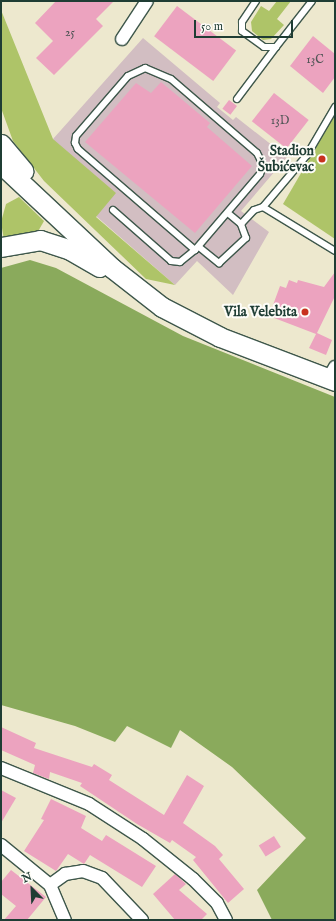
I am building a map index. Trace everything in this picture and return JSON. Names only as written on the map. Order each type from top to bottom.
[{"type":"main road","points":[[1,144],[43,193],[52,214]]},
{"type":"main road","points":[[1,164],[52,214],[139,292],[180,317],[220,337],[333,376]]},
{"type":"main road","points":[[1,248],[40,240],[70,250],[94,265],[112,268]]},
{"type":"street","points":[[122,38],[147,1]]},
{"type":"street","points":[[1,768],[89,804],[143,839],[193,879],[217,903],[226,920]]},
{"type":"street","points":[[1,845],[50,885],[65,920]]},
{"type":"street","points":[[50,885],[65,874],[83,871],[102,878],[142,920]]},
{"type":"lane","points":[[256,1],[242,22],[242,32],[264,47],[276,47]]},
{"type":"lane","points":[[237,99],[312,1]]},
{"type":"lane","points":[[113,210],[171,261],[180,262],[197,249],[229,214],[260,174],[263,165],[257,153],[171,79],[157,70],[136,70],[76,136],[75,143],[78,150],[197,249],[219,263],[246,238],[241,224],[229,214]]},
{"type":"lane","points":[[241,224],[254,210],[263,207],[308,155],[335,107]]},
{"type":"lane","points":[[263,207],[335,251]]},
{"type":"shaded area","points":[[143,38],[220,103],[217,107],[233,120],[236,117],[287,157],[241,211],[269,232],[233,295],[197,261],[175,285],[96,216],[53,139]]},
{"type":"green space","points":[[277,1],[291,1],[277,19],[284,25],[271,39],[263,40],[252,31],[251,22],[261,6],[269,11]]},
{"type":"green space","points":[[1,10],[53,139],[116,193],[96,217],[175,285],[146,279],[44,181],[13,141],[1,108]]},
{"type":"green space","name":"Stadion Šubićevac","points":[[335,115],[335,239],[283,204]]},
{"type":"green space","points":[[19,197],[44,221],[36,235],[4,240],[1,222],[6,204]]},
{"type":"green space","points":[[30,260],[56,268],[183,336],[335,397],[335,920],[272,920],[257,890],[306,838],[232,767],[180,730],[171,748],[127,726],[115,742],[75,726],[1,705],[1,268]]},
{"type":"building","points":[[56,1],[114,1],[96,19],[103,26],[54,75],[36,58],[53,41],[35,23]]},
{"type":"building","points":[[177,6],[236,51],[213,81],[154,36]]},
{"type":"building","points":[[313,36],[335,54],[335,77],[323,93],[290,66]]},
{"type":"building","points":[[161,82],[210,123],[207,127],[252,166],[195,233],[85,142],[136,83],[151,93]]},
{"type":"building","points":[[274,93],[309,120],[287,148],[252,121]]},
{"type":"building","points":[[229,100],[237,106],[230,115],[222,109]]},
{"type":"building","points":[[335,272],[335,296],[317,333],[332,340],[326,355],[309,348],[316,334],[269,316],[280,286],[286,288],[289,280],[297,283],[298,280],[324,287]]},
{"type":"building","points":[[1,727],[36,743],[34,748],[92,767],[94,764],[112,775],[109,780],[164,815],[187,775],[204,786],[183,823],[215,846],[223,855],[219,859],[244,889],[228,903],[193,860],[196,857],[172,840],[170,843],[137,824],[80,786],[82,783],[50,772],[49,779],[33,773],[35,765],[1,750]]},
{"type":"building","points":[[1,790],[16,798],[1,823]]},
{"type":"building","points":[[51,799],[86,816],[81,828],[102,841],[106,835],[156,866],[142,887],[90,855],[84,864],[68,854],[56,871],[24,851],[44,820],[41,819]]},
{"type":"building","points":[[274,836],[281,847],[266,857],[259,846]]},
{"type":"building","points":[[11,870],[46,897],[27,920],[4,920],[16,906],[1,894],[1,882]]},
{"type":"building","points":[[175,874],[186,884],[179,890],[207,914],[201,920],[175,920],[153,894]]},
{"type":"place","name":"Stadion Šubićevac","points":[[322,159]]},
{"type":"place","name":"Vila Velebita","points":[[305,312]]}]
